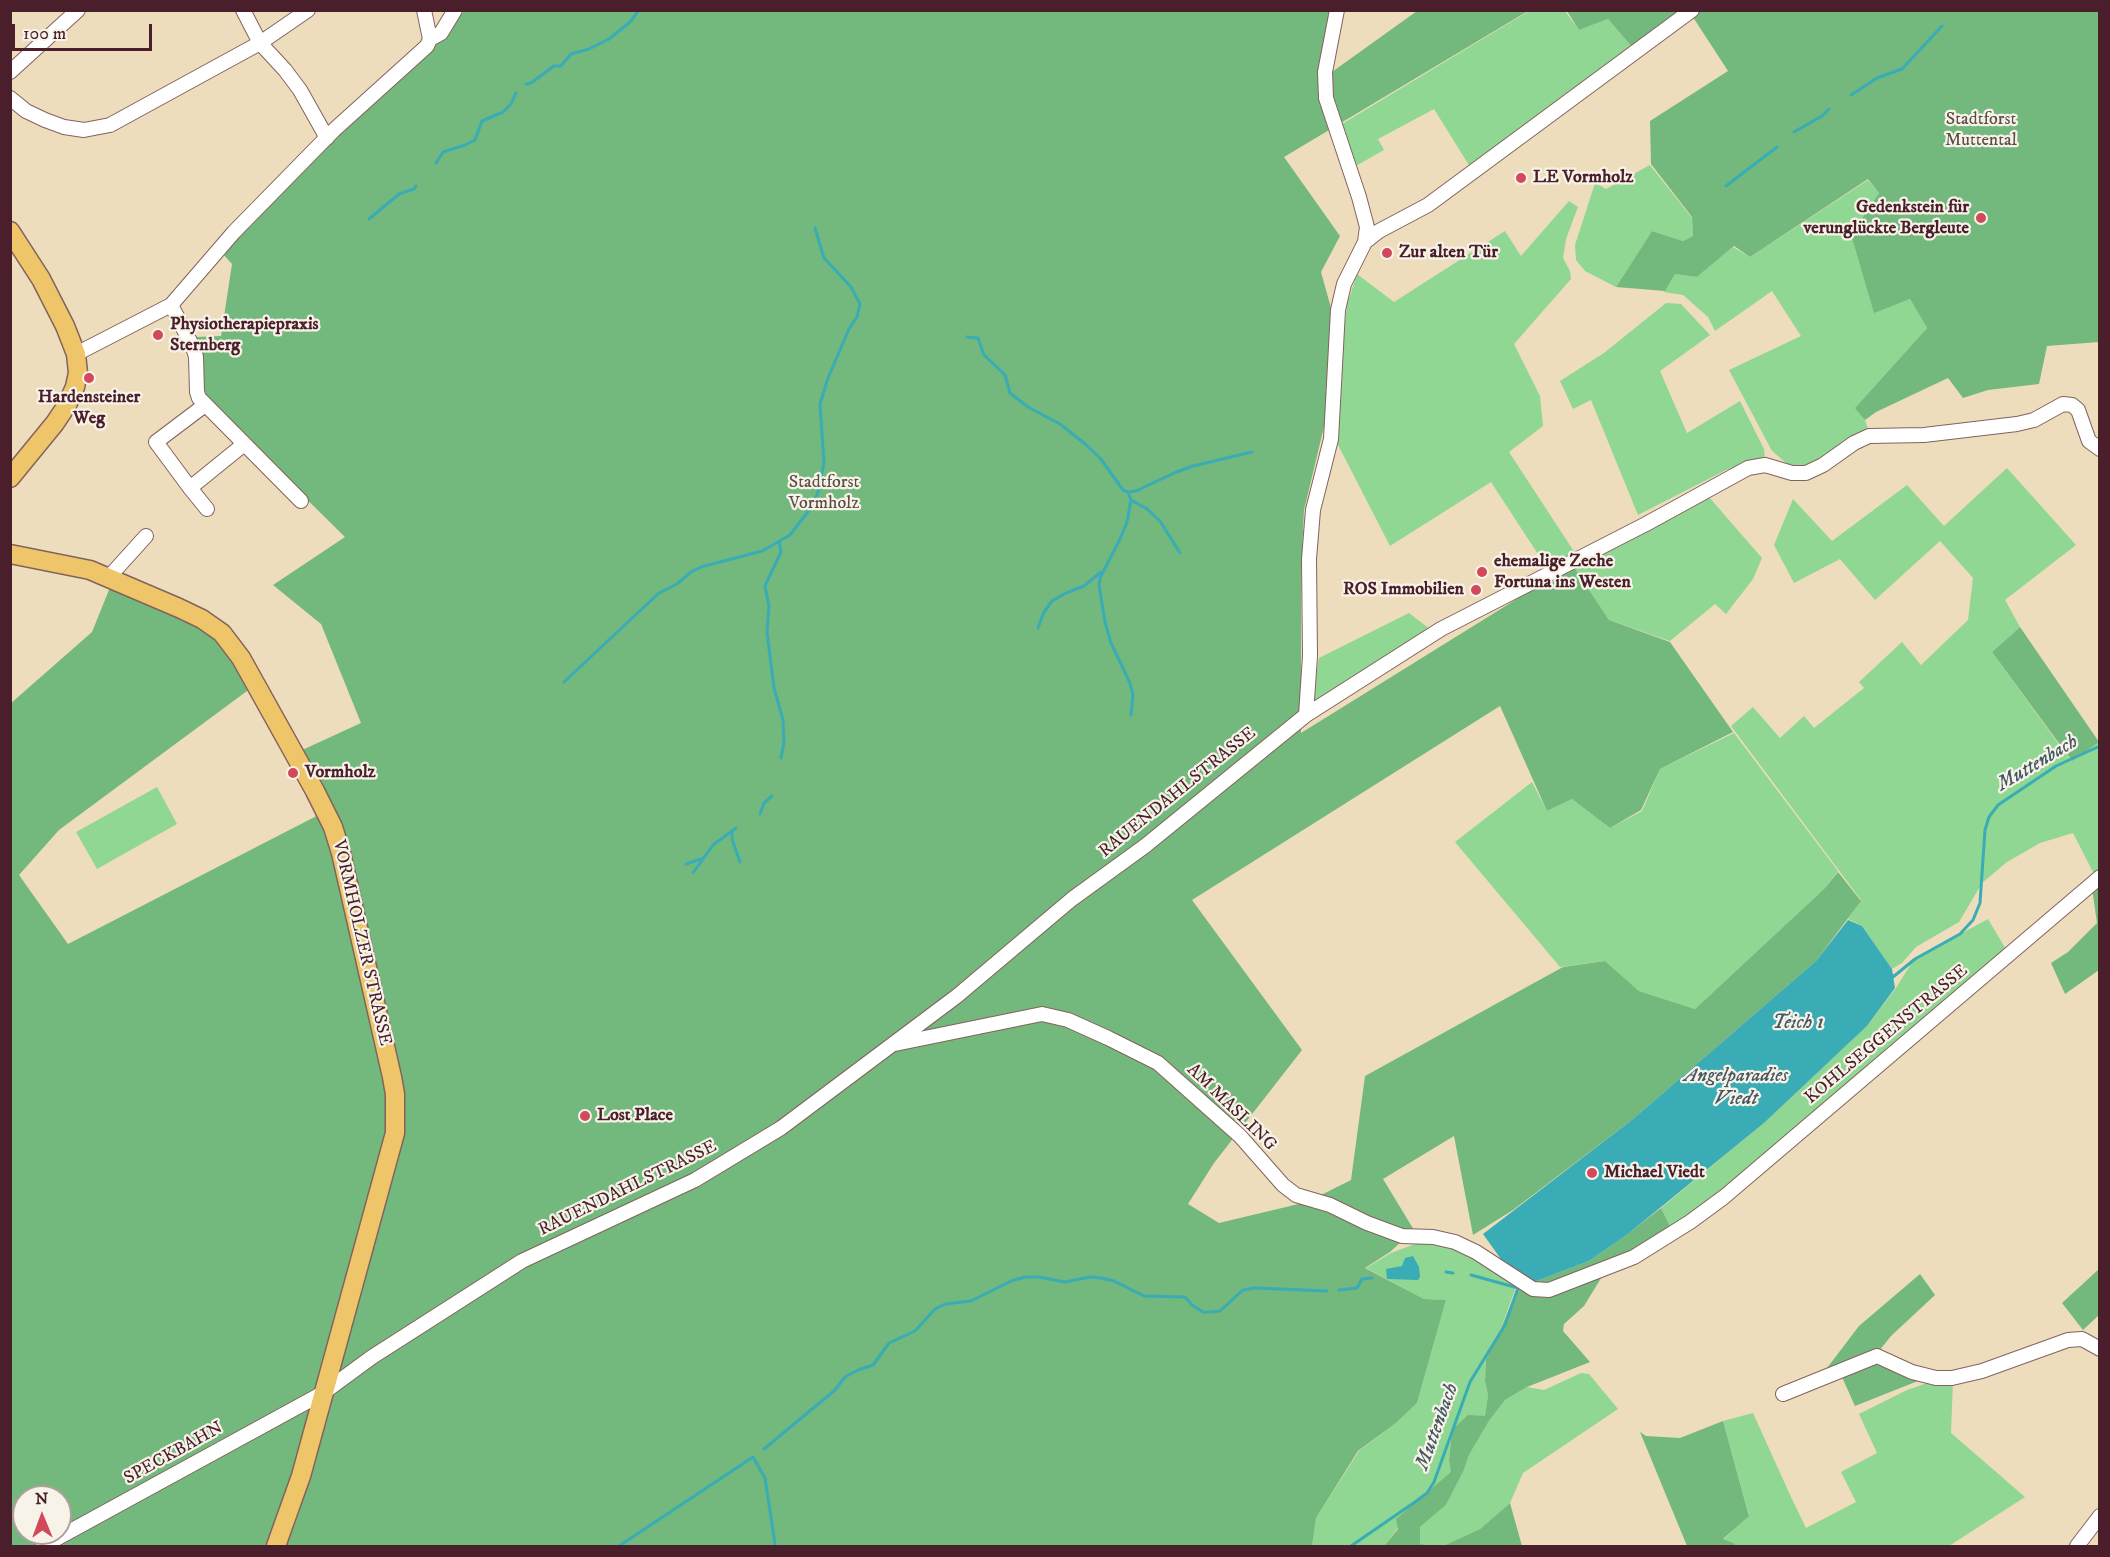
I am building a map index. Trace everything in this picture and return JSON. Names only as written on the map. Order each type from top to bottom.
[{"type":"main road","points":[[10,231],[41,279],[65,326],[76,354],[78,373],[75,387],[56,423],[10,478]]},
{"type":"main road","name":"VORMHOLZER STRASSE","points":[[10,554],[90,570],[202,619],[215,627],[229,640],[255,681],[315,791],[333,827],[341,853],[392,1077],[396,1112],[395,1133],[301,1476],[276,1546]]},
{"type":"street","points":[[10,72],[78,10]]},
{"type":"street","points":[[243,10],[260,43],[300,90],[327,138]]},
{"type":"street","points":[[10,98],[26,111],[64,127],[84,130],[110,125],[260,43],[308,10]]},
{"type":"street","points":[[76,354],[171,305],[234,232],[327,138],[428,46],[430,39],[424,10]]},
{"type":"street","points":[[430,39],[441,33],[455,10]]},
{"type":"street","points":[[1306,715],[1310,656],[1310,548],[1313,510],[1331,439],[1338,310],[1344,284],[1365,242],[1367,227],[1326,98],[1325,72],[1337,10]]},
{"type":"street","points":[[1365,242],[1379,231],[1428,205],[1692,10]]},
{"type":"street","points":[[171,305],[194,347],[199,398],[243,445],[301,501]]},
{"type":"street","name":"RAUENDAHLSTRASSE","points":[[323,1393],[372,1357],[522,1261],[695,1180],[790,1121],[957,996],[1072,899],[1145,846],[1306,715],[1441,629],[1748,468],[1765,465],[1792,473],[1806,473],[1869,436],[1924,435],[2017,424],[2034,420],[2055,407],[2067,404],[2078,410],[2090,441],[2100,449]]},
{"type":"street","points":[[206,405],[156,442],[207,509]]},
{"type":"street","points":[[190,488],[243,445]]},
{"type":"street","points":[[109,577],[146,536]]},
{"type":"street","name":"KOHLSEGGENSTRASSE","points":[[1533,1289],[1550,1290],[1634,1257],[1690,1222],[1724,1197],[2100,877]]},
{"type":"street","name":"AM MASLING","points":[[889,1045],[1042,1014],[1068,1020],[1158,1064],[1240,1136],[1283,1185],[1296,1194],[1330,1205],[1367,1223],[1402,1236],[1433,1237],[1455,1242],[1476,1251],[1533,1289]]},
{"type":"street","points":[[1783,1394],[1877,1356],[1912,1372],[1936,1378],[1952,1378],[1982,1371],[2068,1340],[2082,1339],[2100,1349]]},
{"type":"street","name":"SPECKBAHN","points":[[43,1546],[323,1393]]},
{"type":"street","points":[[2077,1546],[2100,1516]]},
{"type":"green space","name":"Stadtforst Vormholz","points":[[464,11],[1332,11],[1318,82],[1417,11],[1528,11],[1284,157],[1340,236],[1321,272],[1331,308],[1328,410],[1304,510],[1301,574],[1301,733],[1541,584],[1574,567],[1609,620],[1670,642],[1733,732],[1660,769],[1641,810],[1610,828],[1572,799],[1547,811],[1500,706],[1192,900],[1302,1050],[1214,1163],[1188,1204],[1219,1223],[1307,1202],[1351,1180],[1365,1076],[1563,967],[1605,961],[1639,991],[1695,1009],[1824,889],[1838,872],[1861,901],[1816,961],[1633,1119],[1513,1210],[1473,1235],[1454,1136],[1383,1179],[1414,1230],[1390,1252],[1365,1268],[1424,1299],[1446,1300],[1417,1403],[1396,1423],[1358,1451],[1316,1518],[1312,1546],[11,1546],[10,704],[92,632],[111,585],[211,631],[251,685],[247,691],[59,830],[19,875],[68,944],[334,807],[300,751],[361,723],[321,624],[273,585],[345,537],[202,396],[197,337],[221,336],[232,264],[222,253],[301,168],[433,49]]},
{"type":"green space","points":[[1529,11],[1565,11],[1579,30],[1608,19],[1632,47],[1472,170],[1434,109],[1378,139],[1384,150],[1354,167],[1342,124]]},
{"type":"green space","points":[[1567,11],[1685,11],[1632,47],[1608,19],[1579,30]]},
{"type":"green space","name":"Stadtforst Muttental","points":[[1689,11],[2099,11],[2099,342],[2047,346],[2039,384],[1988,390],[1963,398],[1948,378],[1876,412],[1865,420],[1855,408],[1927,328],[1910,299],[1874,313],[1851,235],[1879,193],[1868,179],[1750,257],[1734,246],[1697,277],[1675,274],[1665,291],[1616,287],[1652,231],[1683,241],[1693,236],[1692,217],[1651,164],[1650,121],[1728,71]]},
{"type":"green space","points":[[1650,165],[1692,218],[1693,236],[1683,241],[1652,231],[1616,287],[1585,271],[1576,260],[1575,245],[1595,183],[1606,189]]},
{"type":"green space","points":[[1868,180],[1879,193],[1851,235],[1874,312],[1910,299],[1927,328],[1856,407],[1868,429],[1813,463],[1802,467],[1791,467],[1772,451],[1729,370],[1801,336],[1772,291],[1715,331],[1708,317],[1683,295],[1664,292],[1675,274],[1697,277],[1733,247],[1750,257]]},
{"type":"green space","points":[[1569,201],[1578,207],[1566,239],[1563,258],[1570,271],[1571,279],[1514,344],[1540,396],[1543,426],[1509,452],[1575,553],[1547,568],[1491,482],[1390,546],[1336,441],[1340,365],[1347,305],[1357,274],[1394,302],[1505,231],[1521,256]]},
{"type":"green space","points":[[1666,303],[1681,304],[1710,335],[1660,371],[1687,433],[1740,401],[1764,449],[1765,459],[1726,470],[1638,515],[1591,400],[1573,409],[1560,381],[1604,353]]},
{"type":"green space","points":[[2007,468],[2076,545],[2005,600],[2020,627],[1992,652],[2071,761],[2099,742],[2099,872],[2095,876],[2073,833],[2040,843],[2007,862],[1982,883],[1959,922],[1916,947],[1902,963],[1892,969],[1862,926],[1848,919],[1861,900],[1731,726],[1753,707],[1780,738],[1804,716],[1814,728],[1864,688],[1859,682],[1902,642],[1921,665],[1968,620],[1973,578],[1940,541],[1875,600],[1840,559],[1794,583],[1774,545],[1793,499],[1832,541],[1907,485],[1944,526]]},
{"type":"green space","points":[[1708,496],[1762,558],[1753,579],[1726,614],[1715,604],[1670,641],[1609,620],[1574,567]]},
{"type":"green space","points":[[1409,613],[1431,630],[1311,703],[1319,658]]},
{"type":"green space","points":[[2020,627],[2099,742],[2072,761],[1992,652]]},
{"type":"green space","points":[[1734,733],[1838,871],[1824,889],[1695,1009],[1639,991],[1605,961],[1560,967],[1455,842],[1532,782],[1547,811],[1572,799],[1610,828],[1642,811],[1660,769]]},
{"type":"green space","points":[[157,787],[177,824],[97,869],[76,832]]},
{"type":"green space","points":[[2099,881],[2099,970],[2065,994],[2051,963],[2068,952],[2097,923],[2092,888]]},
{"type":"green space","points":[[1988,919],[2007,951],[1745,1175],[1671,1228],[1661,1208],[1764,1123],[1867,1026],[1896,988],[1914,959]]},
{"type":"green space","points":[[1661,1208],[1671,1228],[1606,1270],[1584,1306],[1564,1324],[1563,1331],[1590,1362],[1527,1387],[1505,1400],[1489,1421],[1469,1455],[1446,1505],[1420,1527],[1420,1544],[1443,1546],[1384,1546],[1398,1529],[1396,1519],[1451,1472],[1449,1460],[1452,1430],[1468,1415],[1485,1416],[1488,1395],[1485,1381],[1486,1359],[1512,1301],[1521,1287],[1589,1261]]},
{"type":"green space","points":[[1420,1242],[1461,1249],[1508,1275],[1515,1290],[1498,1336],[1486,1359],[1485,1381],[1488,1395],[1485,1417],[1452,1430],[1449,1460],[1452,1472],[1420,1499],[1384,1546],[1312,1546],[1316,1518],[1359,1451],[1396,1423],[1417,1403],[1446,1300],[1424,1299],[1366,1268],[1391,1253]]},
{"type":"green space","points":[[2099,1269],[2099,1315],[2083,1330],[2062,1303]]},
{"type":"green space","points":[[1920,1274],[1935,1295],[1891,1336],[1875,1356],[1923,1379],[1855,1406],[1837,1366],[1827,1368],[1859,1326]]},
{"type":"green space","points":[[1581,1373],[1589,1374],[1618,1409],[1523,1473],[1510,1503],[1480,1529],[1443,1546],[1420,1544],[1420,1527],[1446,1505],[1469,1455],[1489,1421],[1505,1400],[1527,1387],[1544,1390]]},
{"type":"green space","points":[[1953,1381],[1951,1433],[2025,1497],[1949,1546],[1735,1546],[1723,1540],[1749,1515],[1723,1421],[1753,1413],[1806,1528],[1856,1502],[1841,1472],[1877,1453],[1859,1414],[1907,1390],[1930,1382]]},
{"type":"green space","points":[[1723,1421],[1749,1516],[1723,1539],[1735,1546],[1687,1546],[1640,1432],[1646,1436],[1680,1438]]},
{"type":"green space","points":[[1510,1503],[1522,1546],[1443,1546],[1480,1529]]},
{"type":"water","name":"Angelparadies Viedt","points":[[1848,920],[1862,926],[1892,969],[1895,988],[1867,1026],[1764,1123],[1628,1234],[1589,1261],[1521,1287],[1483,1234],[1633,1119],[1816,961]]},
{"type":"water","points":[[1413,1256],[1419,1267],[1418,1280],[1387,1279],[1386,1269],[1402,1266],[1405,1258]]},
{"type":"waterway","points":[[526,84],[531,83],[554,66],[561,66],[571,54],[589,49],[609,39],[630,22],[639,10]]},
{"type":"waterway","points":[[1851,95],[1877,78],[1902,69],[1942,26]]},
{"type":"waterway","points":[[436,163],[443,152],[475,140],[482,121],[503,112],[511,104],[516,93]]},
{"type":"waterway","points":[[1794,132],[1822,116],[1829,109]]},
{"type":"waterway","points":[[1726,186],[1777,147]]},
{"type":"waterway","points":[[369,219],[399,194],[414,189],[416,186]]},
{"type":"waterway","points":[[564,682],[659,593],[677,584],[701,567],[762,551],[790,535],[813,505],[824,463],[820,404],[828,378],[849,329],[857,317],[860,304],[851,287],[824,258],[815,228]]},
{"type":"waterway","points":[[967,337],[978,338],[984,355],[1005,375],[1010,393],[1028,407],[1060,424],[1084,443],[1100,458],[1123,490],[1128,492],[1131,500],[1127,522],[1100,578],[1099,585],[1111,643],[1130,683],[1133,695],[1131,715]]},
{"type":"waterway","points":[[1128,492],[1136,491],[1193,466],[1252,452]]},
{"type":"waterway","points":[[1131,500],[1147,509],[1160,521],[1180,553]]},
{"type":"waterway","points":[[779,541],[781,552],[765,586],[769,606],[767,632],[774,688],[783,720],[784,742],[781,758]]},
{"type":"waterway","points":[[1038,628],[1044,612],[1052,601],[1084,586],[1101,572]]},
{"type":"waterway","name":"Muttenbach","points":[[1892,975],[1893,977],[1915,959],[1960,934],[1973,920],[1980,903],[1985,830],[1989,817],[1998,805],[2056,766],[2100,746]]},
{"type":"waterway","points":[[760,814],[764,803],[772,796]]},
{"type":"waterway","points":[[693,873],[713,845],[736,828]]},
{"type":"waterway","points":[[732,832],[732,839],[740,862]]},
{"type":"waterway","points":[[686,864],[701,859]]},
{"type":"waterway","points":[[1446,1272],[1453,1273]]},
{"type":"waterway","name":"Muttenbach","points":[[1351,1546],[1427,1493],[1434,1482],[1470,1382],[1505,1325],[1518,1288],[1471,1275]]},
{"type":"waterway","points":[[764,1449],[835,1390],[845,1377],[873,1365],[889,1343],[915,1331],[935,1309],[945,1304],[971,1301],[1011,1281],[1025,1277],[1065,1282],[1090,1277],[1101,1278],[1114,1281],[1144,1296],[1185,1297],[1203,1312],[1220,1311],[1243,1290],[1255,1288],[1327,1291]]},
{"type":"waterway","points":[[1339,1290],[1357,1288],[1362,1279],[1372,1278]]},
{"type":"waterway","points":[[619,1546],[753,1457],[765,1478],[775,1544]]},
{"type":"place","name":"LE Vormholz","points":[[1521,178]]},
{"type":"place","name":"Gedenkstein für verunglückte Bergleute","points":[[1981,218]]},
{"type":"place","name":"Zur alten Tür","points":[[1387,253]]},
{"type":"place","name":"Physiotherapiepraxis Sternberg","points":[[158,335]]},
{"type":"place","name":"Hardensteiner Weg","points":[[89,378]]},
{"type":"place","name":"ehemalige Zeche Fortuna ins Westen","points":[[1482,572]]},
{"type":"place","name":"ROS Immobilien","points":[[1476,590]]},
{"type":"place","name":"Vormholz","points":[[293,773]]},
{"type":"place","name":"Lost Place","points":[[585,1116]]},
{"type":"place","name":"Michael Viedt","points":[[1592,1173]]},
{"type":"water label","name":"Teich 1","points":[[1798,1024]]}]
